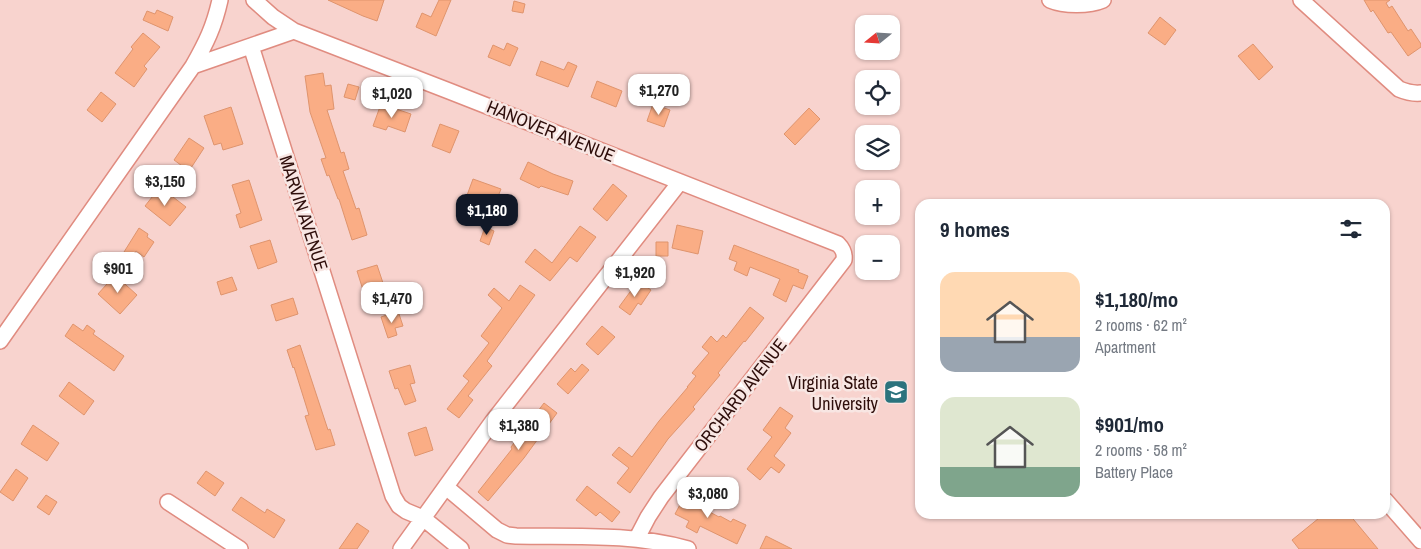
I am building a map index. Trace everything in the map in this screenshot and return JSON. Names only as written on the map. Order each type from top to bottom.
[{"type":"street","points":[[0,341],[193,66],[209,38],[216,20],[220,0]]},
{"type":"street","points":[[254,0],[273,17],[294,31]]},
{"type":"street","points":[[1050,0],[1059,4],[1094,4],[1103,0]]},
{"type":"street","points":[[1301,0],[1399,89],[1407,93],[1421,94]]},
{"type":"street","points":[[193,66],[294,31]]},
{"type":"street","name":"HANOVER AVENUE","points":[[294,31],[838,244],[844,254]]},
{"type":"street","name":"MARVIN AVENUE","points":[[251,46],[393,496],[399,506],[423,518],[461,549]]},
{"type":"street","points":[[401,549],[493,421],[680,182]]},
{"type":"street","name":"ORCHARD AVENUE","points":[[637,538],[661,497],[844,260],[844,254]]},
{"type":"street","points":[[446,487],[497,530],[507,535],[637,538],[688,549]]},
{"type":"street","points":[[168,502],[240,549]]},
{"type":"street","points":[[1390,506],[1421,541]]},
{"type":"building","points":[[328,0],[384,0],[377,21]]},
{"type":"building","points":[[439,0],[451,0],[436,36],[416,27],[422,13],[431,17]]},
{"type":"building","points":[[1364,0],[1390,0],[1386,3],[1389,8],[1392,6],[1408,31],[1411,29],[1421,47],[1408,56],[1391,32],[1388,33],[1373,10],[1371,12]]},
{"type":"building","points":[[514,1],[525,4],[523,13],[512,11]]},
{"type":"building","points":[[157,10],[173,17],[168,31],[143,20],[147,11],[155,14]]},
{"type":"building","points":[[1160,17],[1176,30],[1165,45],[1148,33]]},
{"type":"building","points":[[143,33],[160,47],[144,66],[147,69],[134,87],[115,73],[133,49],[131,47]]},
{"type":"building","points":[[507,43],[518,48],[510,66],[488,57],[493,45],[504,50]]},
{"type":"building","points":[[1253,44],[1273,67],[1259,80],[1238,56]]},
{"type":"building","points":[[541,61],[564,70],[568,62],[577,66],[568,87],[536,75]]},
{"type":"building","points":[[323,73],[325,86],[331,85],[334,109],[327,110],[341,153],[344,152],[349,169],[343,171],[356,209],[359,208],[367,235],[352,240],[339,199],[329,175],[327,176],[321,159],[326,158],[310,112],[305,76]]},
{"type":"building","points":[[597,81],[622,91],[616,107],[591,97]]},
{"type":"building","points":[[348,84],[359,87],[355,100],[344,97]]},
{"type":"building","points":[[101,92],[116,104],[102,122],[87,110]]},
{"type":"building","points":[[381,104],[411,114],[405,132],[388,126],[386,130],[373,126]]},
{"type":"building","points":[[653,104],[670,110],[664,127],[647,121]]},
{"type":"building","points":[[231,107],[243,144],[223,150],[221,143],[214,145],[204,116]]},
{"type":"building","points":[[809,108],[820,119],[795,145],[784,134]]},
{"type":"building","points":[[440,124],[459,131],[450,153],[432,146]]},
{"type":"building","points":[[189,138],[204,148],[189,171],[174,160]]},
{"type":"building","points":[[528,162],[573,181],[568,195],[541,186],[539,188],[520,179]]},
{"type":"building","points":[[473,179],[501,189],[493,209],[466,198]]},
{"type":"building","points":[[249,180],[262,220],[240,228],[236,215],[241,213],[232,185]]},
{"type":"building","points":[[613,184],[627,196],[607,221],[593,209]]},
{"type":"building","points":[[160,187],[186,207],[170,226],[145,206]]},
{"type":"building","points":[[677,225],[703,231],[698,254],[672,248]]},
{"type":"building","points":[[580,226],[596,237],[577,262],[570,257],[550,281],[525,262],[535,249],[552,263]]},
{"type":"building","points":[[485,227],[494,231],[489,245],[480,241]]},
{"type":"building","points":[[139,228],[148,234],[147,237],[154,242],[144,257],[136,251],[132,257],[124,252]]},
{"type":"building","points":[[270,240],[277,262],[258,269],[250,246]]},
{"type":"building","points":[[656,242],[668,242],[668,256],[656,256]]},
{"type":"building","points":[[734,245],[799,270],[798,272],[808,276],[803,289],[793,285],[786,302],[773,295],[780,279],[750,267],[747,276],[734,270],[737,262],[729,259]]},
{"type":"building","points":[[377,265],[383,283],[363,290],[357,271]]},
{"type":"building","points":[[115,275],[137,295],[120,314],[98,294]]},
{"type":"building","points":[[232,277],[237,290],[221,295],[217,282]]},
{"type":"building","points":[[638,281],[651,290],[641,305],[638,303],[630,315],[619,307]]},
{"type":"building","points":[[520,285],[535,295],[487,361],[492,366],[468,396],[473,400],[459,418],[447,409],[469,381],[463,376],[489,343],[481,336],[502,308],[488,295],[494,288],[509,301]]},
{"type":"building","points":[[293,298],[298,314],[276,321],[271,305]]},
{"type":"building","points":[[750,307],[764,318],[718,373],[720,375],[693,407],[695,409],[668,439],[630,493],[617,483],[629,468],[612,455],[619,447],[632,457],[696,376],[692,373],[709,353],[702,347],[711,336],[717,342],[723,335],[726,338]]},
{"type":"building","points":[[398,311],[403,326],[395,328],[397,335],[388,338],[381,317]]},
{"type":"building","points":[[73,324],[83,331],[87,325],[95,331],[93,334],[124,356],[114,371],[65,336]]},
{"type":"building","points":[[602,326],[615,337],[598,355],[586,344]]},
{"type":"building","points":[[300,345],[328,430],[330,429],[335,445],[316,450],[305,416],[309,415],[287,350]]},
{"type":"building","points":[[582,364],[589,370],[568,394],[557,384],[571,368],[575,372]]},
{"type":"building","points":[[410,365],[415,383],[410,384],[416,401],[405,405],[398,388],[395,389],[389,371]]},
{"type":"building","points":[[69,382],[94,401],[84,415],[59,396]]},
{"type":"building","points":[[544,403],[557,413],[524,458],[488,501],[478,492],[512,449],[511,447]]},
{"type":"building","points":[[780,407],[793,416],[785,428],[791,433],[774,456],[785,465],[779,473],[771,467],[760,480],[747,469],[772,437],[763,430]]},
{"type":"building","points":[[33,425],[59,443],[47,461],[21,444]]},
{"type":"building","points":[[426,427],[433,450],[415,456],[408,433]]},
{"type":"building","points":[[16,469],[28,478],[13,501],[0,492]]},
{"type":"building","points":[[206,471],[224,483],[215,496],[197,483]]},
{"type":"building","points":[[587,486],[620,512],[612,522],[600,512],[596,516],[576,500]]},
{"type":"building","points":[[690,486],[701,493],[695,504],[731,522],[733,519],[746,525],[737,544],[700,526],[697,533],[686,527],[689,521],[675,514]]},
{"type":"building","points":[[46,495],[57,502],[49,515],[37,507]]},
{"type":"building","points":[[241,497],[265,513],[267,509],[285,520],[274,538],[232,510]]},
{"type":"building","points":[[1318,519],[1353,519],[1378,549],[1299,549],[1292,540]]},
{"type":"building","points":[[357,523],[369,531],[357,549],[339,549]]},
{"type":"building","points":[[766,536],[792,549],[760,549]]},
{"type":"place","name":"Virginia State University","points":[[896,392]]}]
